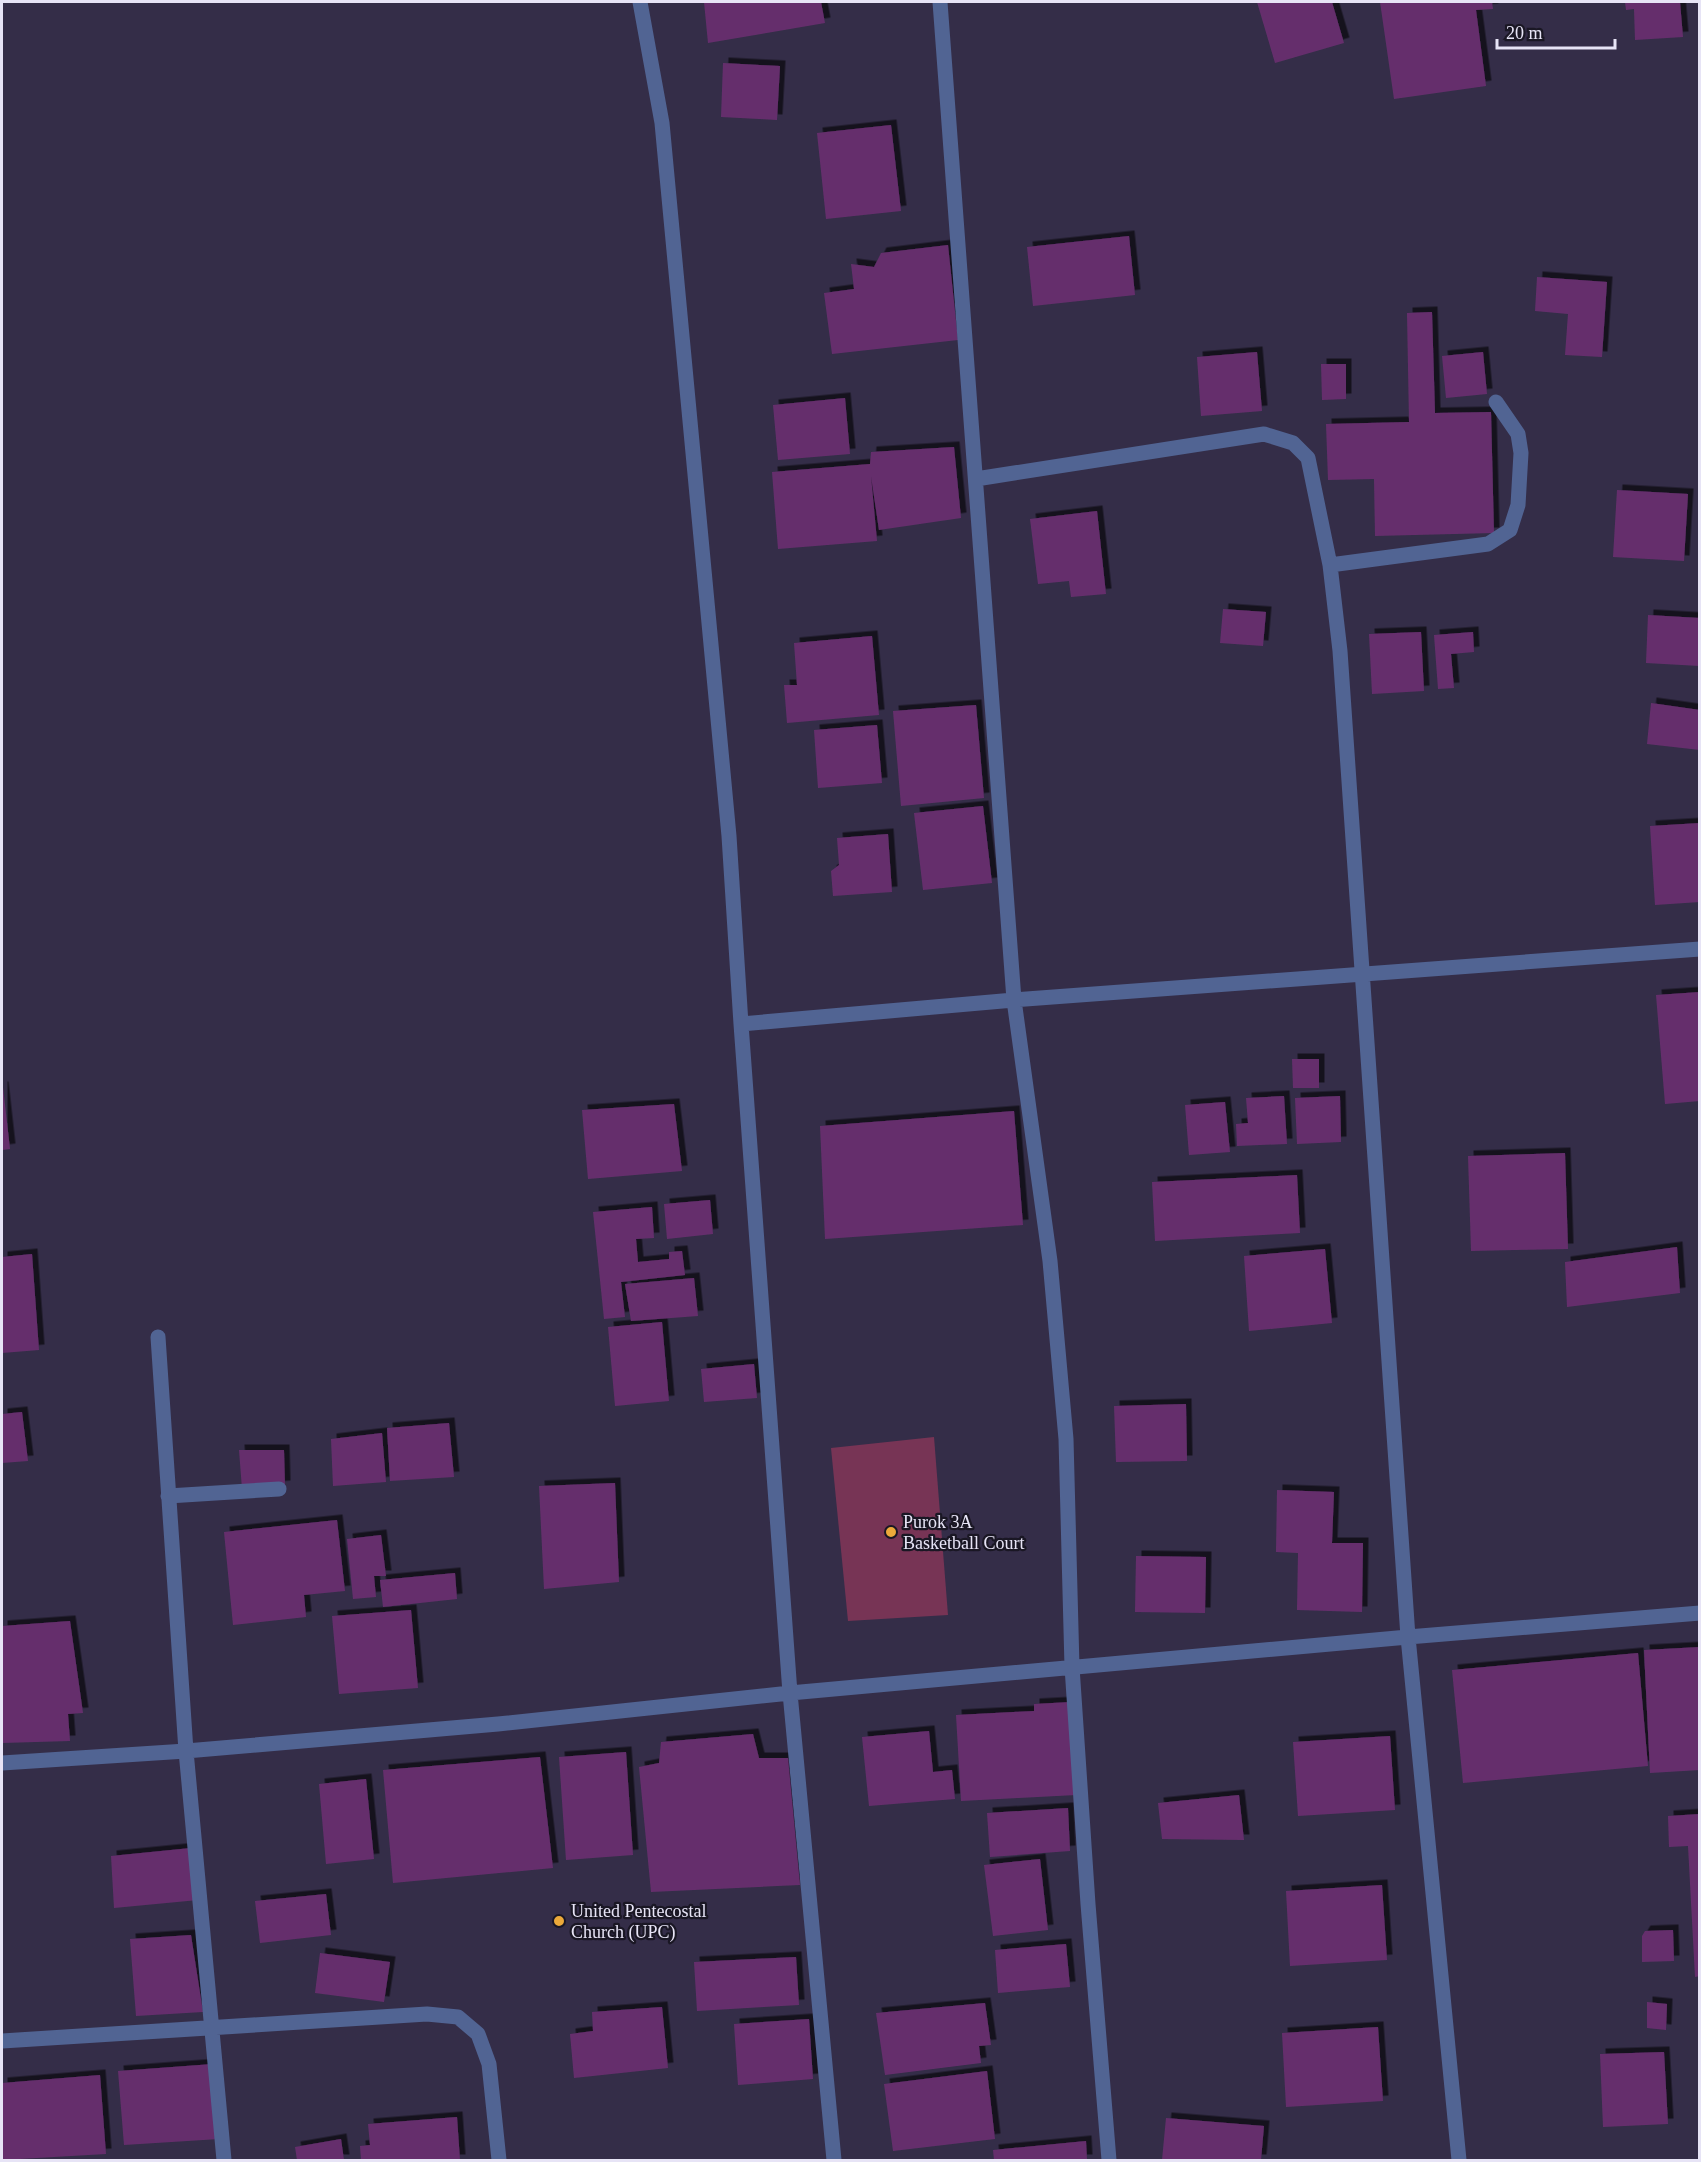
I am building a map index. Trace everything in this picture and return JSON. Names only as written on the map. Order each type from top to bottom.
[{"type":"street","points":[[640,2],[662,123],[729,836],[790,1693],[834,2160]]},
{"type":"street","points":[[940,2],[1014,1000],[1050,1260],[1066,1439],[1072,1667],[1109,2160]]},
{"type":"street","points":[[1330,565],[1488,544],[1510,530],[1518,505],[1521,453],[1518,434],[1496,402]]},
{"type":"street","points":[[976,479],[1264,434],[1293,443],[1308,458],[1330,565],[1341,651],[1408,1637],[1460,2160]]},
{"type":"street","points":[[741,1024],[1014,1000],[1700,949]]},
{"type":"street","points":[[158,1337],[186,1750],[224,2160]]},
{"type":"street","points":[[168,1496],[279,1489]]},
{"type":"street","points":[[2,1763],[498,1725],[790,1693],[1700,1612]]},
{"type":"street","points":[[2,2041],[427,2014],[458,2017],[478,2034],[489,2064],[499,2160]]},
{"type":"shaded area","name":"Purok 3A Basketball Court","points":[[934,1437],[948,1615],[848,1621],[831,1448]]},
{"type":"building","points":[[704,2],[821,2],[825,23],[708,43]]},
{"type":"building","points":[[1257,2],[1332,2],[1344,43],[1275,63]]},
{"type":"building","points":[[1380,2],[1492,2],[1493,9],[1476,10],[1486,86],[1394,99]]},
{"type":"building","points":[[1625,2],[1680,2],[1683,37],[1635,40],[1634,9],[1626,10]]},
{"type":"building","points":[[723,63],[780,66],[777,120],[721,117]]},
{"type":"building","points":[[891,125],[901,211],[826,219],[817,133]]},
{"type":"building","points":[[1129,236],[1135,295],[1033,306],[1027,247]]},
{"type":"building","points":[[948,245],[958,340],[832,354],[824,293],[854,289],[851,264],[874,267],[881,253]]},
{"type":"building","points":[[1537,277],[1607,282],[1602,357],[1565,355],[1568,314],[1535,311]]},
{"type":"building","points":[[1432,312],[1435,413],[1491,412],[1494,533],[1375,536],[1374,479],[1328,480],[1326,424],[1409,422],[1407,313]]},
{"type":"building","points":[[1257,352],[1262,411],[1201,416],[1197,357]]},
{"type":"building","points":[[1483,352],[1487,394],[1446,398],[1442,356]]},
{"type":"building","points":[[1321,364],[1346,364],[1346,399],[1322,400]]},
{"type":"building","points":[[845,398],[850,454],[778,460],[773,405]]},
{"type":"building","points":[[954,447],[961,518],[879,530],[871,476],[877,541],[778,549],[772,472],[870,464],[871,452]]},
{"type":"building","points":[[1617,490],[1688,494],[1684,561],[1613,557]]},
{"type":"building","points":[[1097,511],[1106,594],[1071,597],[1069,581],[1038,584],[1030,519]]},
{"type":"building","points":[[1223,609],[1266,612],[1263,646],[1220,643]]},
{"type":"building","points":[[1648,615],[1700,618],[1700,666],[1646,663]]},
{"type":"building","points":[[1421,632],[1424,691],[1372,694],[1369,634]]},
{"type":"building","points":[[1473,632],[1474,652],[1451,654],[1454,688],[1438,689],[1434,635]]},
{"type":"building","points":[[872,636],[879,715],[787,723],[784,685],[797,685],[794,643]]},
{"type":"building","points":[[1651,703],[1700,710],[1700,750],[1647,744]]},
{"type":"building","points":[[976,705],[984,798],[901,806],[893,711]]},
{"type":"building","points":[[877,725],[882,783],[818,788],[814,730]]},
{"type":"building","points":[[983,806],[992,883],[923,890],[914,813]]},
{"type":"building","points":[[1700,823],[1700,902],[1655,905],[1650,826]]},
{"type":"building","points":[[888,834],[892,892],[833,896],[831,871],[839,865],[837,838]]},
{"type":"building","points":[[1700,992],[1700,1101],[1665,1104],[1656,995]]},
{"type":"building","points":[[1292,1059],[1319,1059],[1319,1088],[1293,1088]]},
{"type":"building","points":[[2,1087],[10,1149],[2,1150]]},
{"type":"building","points":[[1284,1096],[1287,1144],[1237,1146],[1236,1124],[1248,1123],[1246,1098]]},
{"type":"building","points":[[1340,1096],[1341,1142],[1297,1144],[1295,1098]]},
{"type":"building","points":[[1225,1102],[1230,1152],[1189,1155],[1185,1105]]},
{"type":"building","points":[[674,1104],[682,1171],[588,1179],[582,1110]]},
{"type":"building","points":[[1014,1111],[1023,1225],[825,1239],[820,1126]]},
{"type":"building","points":[[1565,1153],[1568,1249],[1471,1251],[1468,1156]]},
{"type":"building","points":[[1297,1175],[1300,1233],[1155,1241],[1152,1182]]},
{"type":"building","points":[[710,1200],[713,1234],[667,1239],[664,1204]]},
{"type":"building","points":[[652,1207],[654,1238],[636,1239],[638,1262],[669,1259],[669,1252],[682,1251],[685,1275],[621,1282],[625,1317],[604,1319],[593,1212]]},
{"type":"building","points":[[1677,1247],[1680,1293],[1567,1307],[1565,1262]]},
{"type":"building","points":[[1325,1249],[1332,1323],[1249,1331],[1244,1256]]},
{"type":"building","points":[[32,1254],[39,1350],[2,1353],[2,1257]]},
{"type":"building","points":[[694,1278],[698,1316],[631,1321],[625,1284]]},
{"type":"building","points":[[662,1322],[669,1401],[615,1406],[608,1327]]},
{"type":"building","points":[[754,1364],[757,1398],[704,1402],[701,1369]]},
{"type":"building","points":[[1186,1404],[1187,1461],[1116,1462],[1114,1406]]},
{"type":"building","points":[[22,1412],[28,1461],[2,1463],[2,1414]]},
{"type":"building","points":[[449,1423],[454,1477],[390,1481],[387,1428]]},
{"type":"building","points":[[382,1433],[386,1482],[333,1486],[331,1439]]},
{"type":"building","points":[[239,1450],[284,1450],[285,1486],[242,1489]]},
{"type":"building","points":[[615,1483],[619,1582],[544,1589],[539,1486]]},
{"type":"building","points":[[1277,1490],[1334,1492],[1332,1543],[1363,1543],[1362,1612],[1297,1610],[1298,1553],[1276,1552]]},
{"type":"building","points":[[337,1520],[345,1591],[304,1595],[306,1617],[233,1625],[224,1532]]},
{"type":"building","points":[[381,1535],[386,1576],[374,1576],[376,1597],[353,1599],[347,1539]]},
{"type":"building","points":[[1136,1556],[1206,1557],[1205,1613],[1135,1612]]},
{"type":"building","points":[[455,1573],[457,1599],[383,1607],[380,1580]]},
{"type":"building","points":[[411,1610],[418,1688],[339,1694],[332,1616]]},
{"type":"building","points":[[70,1621],[83,1713],[68,1714],[70,1741],[2,1743],[2,1626]]},
{"type":"building","points":[[1700,1647],[1700,1770],[1650,1773],[1644,1650]]},
{"type":"building","points":[[1638,1653],[1648,1766],[1463,1783],[1452,1670]]},
{"type":"building","points":[[1071,1702],[1076,1795],[961,1801],[956,1715],[1034,1711],[1034,1704]]},
{"type":"building","points":[[929,1731],[933,1772],[952,1770],[955,1799],[869,1806],[862,1737]]},
{"type":"building","points":[[753,1734],[759,1758],[788,1758],[800,1885],[651,1892],[639,1767],[659,1763],[661,1742]]},
{"type":"building","points":[[1390,1736],[1395,1810],[1298,1816],[1293,1742]]},
{"type":"building","points":[[626,1752],[633,1855],[566,1860],[559,1757]]},
{"type":"building","points":[[540,1757],[553,1868],[393,1883],[383,1770]]},
{"type":"building","points":[[366,1779],[374,1859],[326,1864],[319,1784]]},
{"type":"building","points":[[1239,1795],[1244,1840],[1162,1839],[1158,1803]]},
{"type":"building","points":[[1068,1808],[1070,1851],[990,1857],[987,1813]]},
{"type":"building","points":[[1700,1814],[1700,1976],[1695,1977],[1688,1846],[1669,1847],[1668,1816]]},
{"type":"building","points":[[191,1848],[198,1900],[114,1908],[111,1856]]},
{"type":"building","points":[[1040,1859],[1048,1930],[993,1936],[984,1865]]},
{"type":"building","points":[[1382,1885],[1387,1960],[1290,1966],[1286,1891]]},
{"type":"building","points":[[326,1894],[331,1935],[260,1943],[255,1901]]},
{"type":"building","points":[[1673,1930],[1674,1961],[1642,1962],[1642,1936],[1645,1931]]},
{"type":"building","points":[[191,1935],[203,2012],[136,2016],[130,1939]]},
{"type":"building","points":[[1066,1944],[1070,1987],[998,1993],[995,1950]]},
{"type":"building","points":[[320,1953],[390,1962],[384,2002],[315,1993]]},
{"type":"building","points":[[796,1957],[799,2005],[697,2011],[694,1962]]},
{"type":"building","points":[[1647,2002],[1667,2004],[1666,2030],[1647,2028]]},
{"type":"building","points":[[985,2003],[991,2045],[979,2046],[981,2063],[885,2075],[876,2013]]},
{"type":"building","points":[[662,2007],[668,2068],[574,2078],[570,2034],[593,2031],[592,2012]]},
{"type":"building","points":[[809,2019],[813,2079],[738,2085],[734,2024]]},
{"type":"building","points":[[1378,2027],[1383,2101],[1286,2107],[1282,2033]]},
{"type":"building","points":[[1664,2052],[1668,2124],[1603,2127],[1600,2054]]},
{"type":"building","points":[[213,2064],[219,2139],[124,2145],[118,2071]]},
{"type":"building","points":[[987,2071],[995,2139],[893,2151],[884,2084]]},
{"type":"building","points":[[100,2075],[106,2154],[2,2160],[2,2083]]},
{"type":"building","points":[[457,2117],[460,2160],[361,2160],[360,2146],[370,2145],[368,2124]]},
{"type":"building","points":[[1166,2118],[1264,2126],[1261,2160],[1162,2160]]},
{"type":"building","points":[[341,2139],[344,2160],[297,2160],[295,2147]]},
{"type":"building","points":[[1086,2141],[1087,2160],[994,2160],[993,2150]]},
{"type":"place","name":"Purok 3A Basketball Court","points":[[891,1532]]},
{"type":"place","name":"United Pentecostal Church (UPC)","points":[[559,1921]]}]
